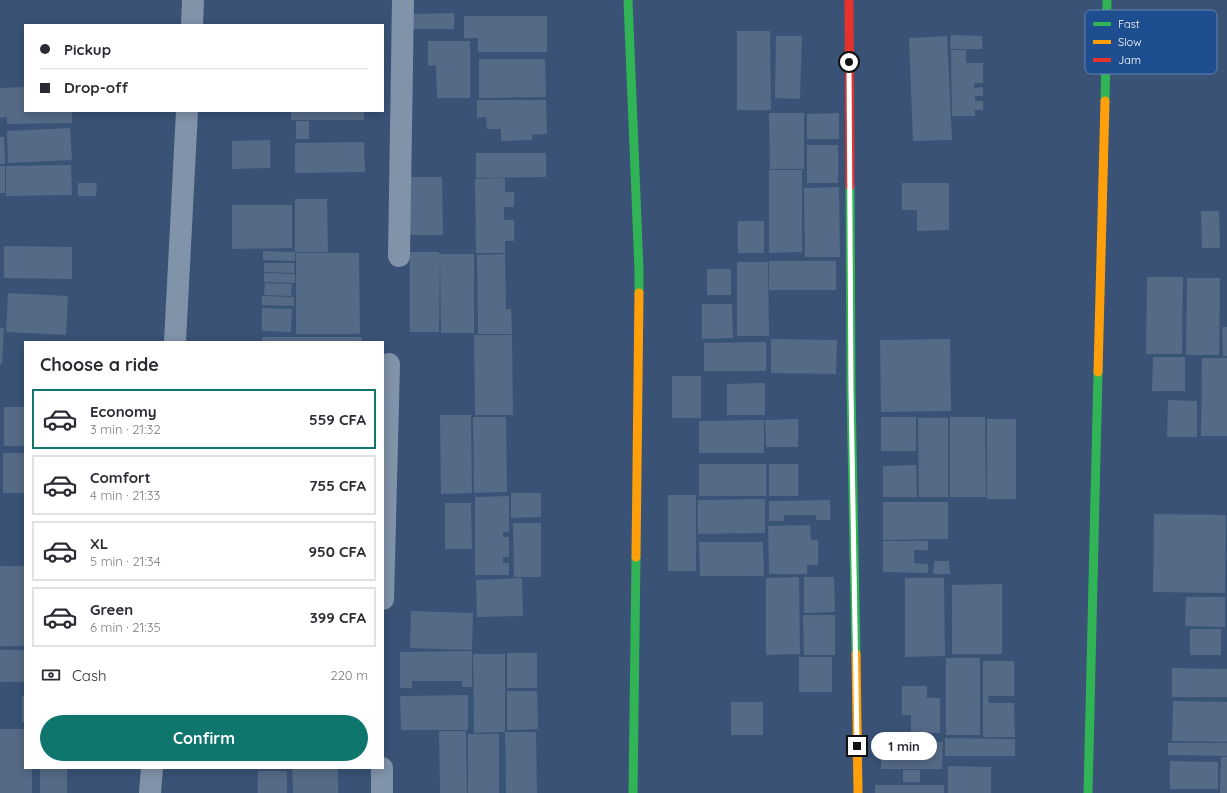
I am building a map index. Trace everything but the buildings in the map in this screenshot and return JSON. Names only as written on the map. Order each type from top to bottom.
[{"type":"street","points":[[192,24],[193,0]]},
{"type":"street","points":[[399,256],[403,0]]},
{"type":"street","points":[[628,0],[639,270],[633,793]]},
{"type":"street","points":[[849,0],[851,390],[858,793]]},
{"type":"street","points":[[1107,0],[1107,10]]},
{"type":"street","points":[[1088,793],[1105,74]]},
{"type":"street","points":[[175,341],[187,112]]},
{"type":"street","points":[[384,560],[389,364]]},
{"type":"street","points":[[150,793],[152,769]]},
{"type":"street","points":[[382,769],[382,793]]},
{"type":"traffic: fast","points":[[628,0],[639,293]]},
{"type":"traffic: fast","points":[[1107,0],[1107,10]]},
{"type":"traffic: fast","points":[[1105,101],[1106,74]]},
{"type":"traffic: fast","points":[[850,186],[851,389],[856,654]]},
{"type":"traffic: fast","points":[[1088,793],[1098,372]]},
{"type":"traffic: fast","points":[[633,793],[636,557]]},
{"type":"traffic: slow","points":[[1098,372],[1105,101]]},
{"type":"traffic: slow","points":[[636,557],[639,293]]},
{"type":"traffic: slow","points":[[856,654],[858,793]]},
{"type":"traffic: jam","points":[[849,0],[850,186]]},
{"type":"route","points":[[849,62],[851,390],[857,746]]}]
